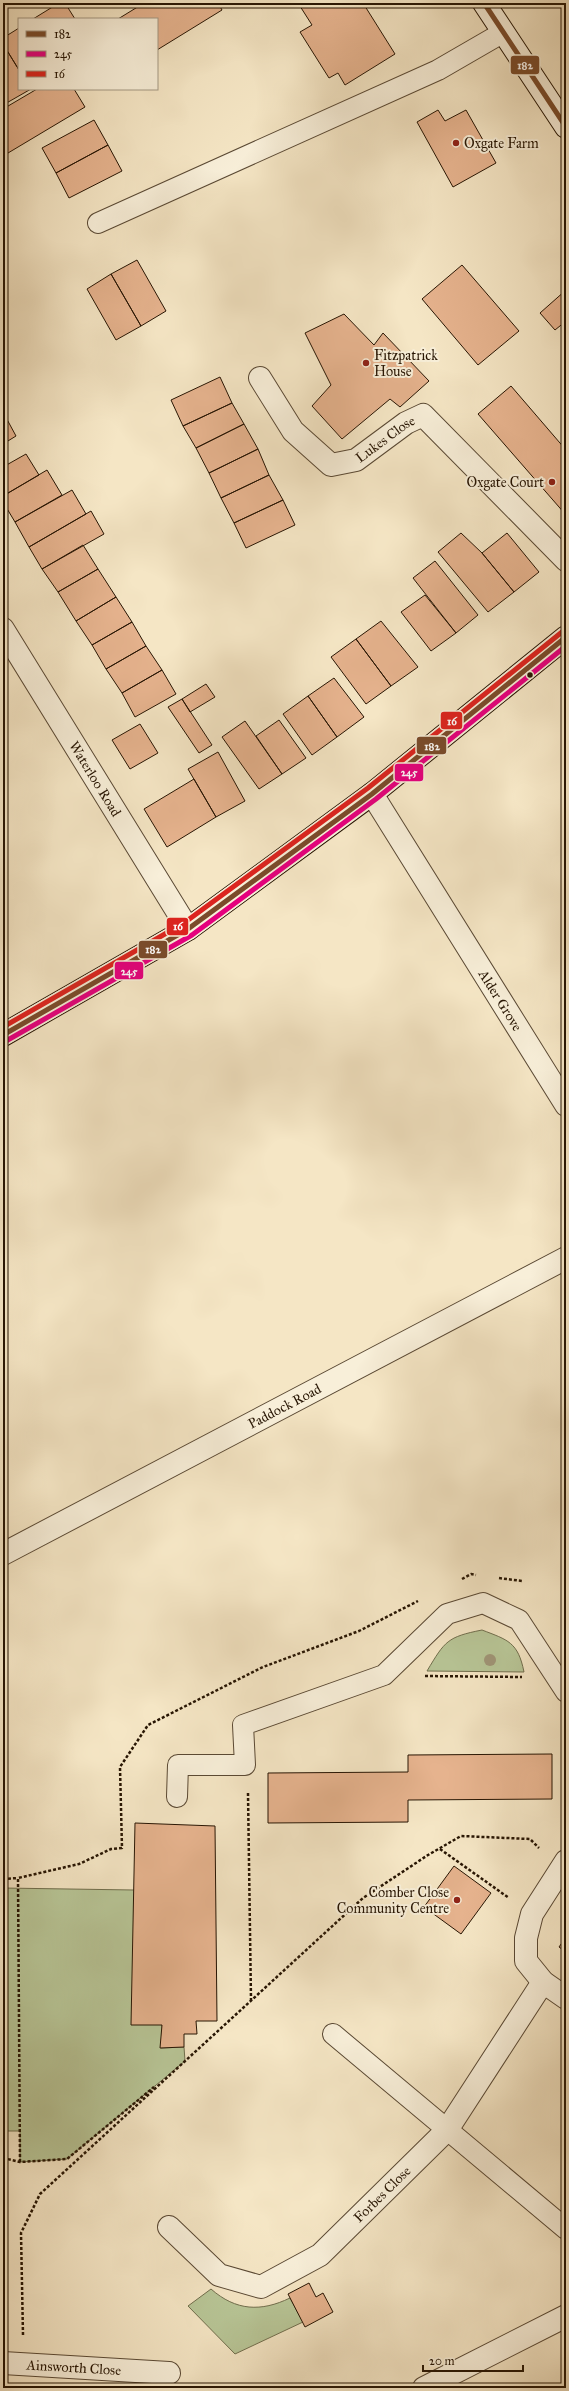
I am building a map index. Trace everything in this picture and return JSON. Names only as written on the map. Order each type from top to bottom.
[{"type":"street","points":[[484,3],[502,33],[566,127]]},
{"type":"street","name":"Lukes Close","points":[[260,378],[293,430],[331,465],[356,460],[406,423],[423,416],[566,560]]},
{"type":"street","name":"Waterloo Road","points":[[3,629],[188,929]]},
{"type":"street","points":[[3,1035],[188,929],[372,794],[566,637]]},
{"type":"street","name":"Alder Grove","points":[[372,794],[566,1105]]},
{"type":"street","name":"Paddock Road","points":[[3,1554],[566,1258]]},
{"type":"street","points":[[564,1865],[532,1914],[526,1938],[526,1961],[543,1982],[566,1998]]},
{"type":"street","name":"Forbes Close","points":[[169,2228],[219,2276],[261,2287],[320,2255],[447,2130],[543,1982]]},
{"type":"street","points":[[424,2388],[566,2316]]},
{"type":"street","name":"Ainsworth Close","points":[[13,2365],[169,2373]]},
{"type":"lane","points":[[98,223],[431,73],[502,33]]},
{"type":"lane","points":[[177,1797],[178,1765],[245,1765],[243,1725],[384,1675],[447,1614],[483,1603],[519,1620],[561,1684]]},
{"type":"lane","points":[[333,2034],[566,2229]]},
{"type":"path","points":[[457,1581],[471,1574],[478,1575]]},
{"type":"path","points":[[493,1577],[522,1581]]},
{"type":"path","points":[[3,1879],[18,1878],[79,1864],[111,1849],[122,1848],[120,1767],[148,1725],[263,1667],[359,1632],[422,1599]]},
{"type":"path","points":[[384,1675],[561,1684]]},
{"type":"path","points":[[248,1787],[251,2000]]},
{"type":"path","points":[[13,2365],[21,2233],[40,2194],[363,1898],[461,1836],[530,1839],[564,1865]]},
{"type":"path","points":[[439,1849],[532,1914]]},
{"type":"path","points":[[18,1878],[20,2162]]},
{"type":"path","points":[[3,2158],[20,2162],[67,2159],[177,2068]]},
{"type":"green space","points":[[482,1630],[505,1640],[515,1648],[522,1662],[524,1672],[427,1671],[438,1653],[448,1642],[461,1635]]},
{"type":"green space","points":[[3,1888],[134,1890],[162,2025],[161,2048],[184,2047],[185,2061],[67,2159],[20,2162],[20,2131],[3,2131]]},
{"type":"green space","points":[[211,2289],[230,2302],[249,2307],[269,2306],[290,2298],[303,2322],[235,2354],[188,2306]]},
{"type":"building","points":[[59,3],[65,3],[74,18],[35,18]]},
{"type":"building","points":[[144,3],[218,3],[222,10],[158,49],[158,18],[120,18]]},
{"type":"building","points":[[298,3],[363,3],[395,54],[345,85],[338,73],[329,78],[300,32],[312,25]]},
{"type":"building","points":[[18,29],[18,68],[3,44],[3,38]]},
{"type":"building","points":[[3,44],[18,68],[18,90],[29,90],[3,105]]},
{"type":"building","points":[[35,90],[75,90],[85,107],[3,156],[3,109]]},
{"type":"building","name":"Oxgate Farm","points":[[438,110],[445,121],[466,110],[496,163],[453,187],[417,122]]},
{"type":"building","points":[[94,120],[108,145],[56,173],[42,148]]},
{"type":"building","points":[[108,145],[122,171],[69,198],[56,173]]},
{"type":"building","points":[[137,260],[166,311],[141,326],[111,274]]},
{"type":"building","points":[[462,265],[519,331],[478,365],[422,299]]},
{"type":"building","points":[[111,274],[141,326],[116,340],[87,289]]},
{"type":"building","points":[[566,290],[566,321],[555,330],[540,313]]},
{"type":"building","name":"Fitzpatrick House","points":[[344,314],[374,345],[383,333],[429,381],[400,407],[390,399],[342,439],[312,406],[331,385],[305,333]]},
{"type":"building","points":[[220,377],[232,403],[183,426],[171,400]]},
{"type":"building","name":"Oxgate Court","points":[[511,386],[566,450],[566,515],[478,414]]},
{"type":"building","points":[[232,403],[244,424],[196,448],[183,426]]},
{"type":"building","points":[[3,412],[16,436],[3,444]]},
{"type":"building","points":[[244,424],[258,449],[209,473],[196,448]]},
{"type":"building","points":[[258,449],[269,475],[221,498],[209,473]]},
{"type":"building","points":[[26,454],[39,475],[3,496],[3,467]]},
{"type":"building","points":[[47,470],[62,495],[15,522],[3,502],[3,496]]},
{"type":"building","points":[[269,475],[283,500],[234,523],[221,498]]},
{"type":"building","points":[[72,490],[86,514],[29,547],[15,522]]},
{"type":"building","points":[[283,500],[295,525],[246,548],[234,523]]},
{"type":"building","points":[[91,511],[104,534],[42,569],[29,547]]},
{"type":"building","points":[[461,533],[482,553],[514,592],[488,612],[438,552]]},
{"type":"building","points":[[507,533],[539,572],[514,592],[482,553]]},
{"type":"building","points":[[83,545],[98,569],[58,592],[42,569]]},
{"type":"building","points":[[435,561],[478,615],[456,633],[413,578]]},
{"type":"building","points":[[98,569],[116,597],[76,621],[58,592]]},
{"type":"building","points":[[425,595],[456,633],[431,651],[401,612]]},
{"type":"building","points":[[116,597],[132,622],[92,645],[76,621]]},
{"type":"building","points":[[381,621],[418,667],[391,686],[356,639]]},
{"type":"building","points":[[132,622],[146,646],[106,669],[92,645]]},
{"type":"building","points":[[356,639],[391,686],[366,704],[331,657]]},
{"type":"building","points":[[146,646],[162,670],[122,693],[106,669]]},
{"type":"building","points":[[162,670],[176,694],[135,717],[122,693]]},
{"type":"building","points":[[334,678],[364,717],[337,737],[308,696]]},
{"type":"building","points":[[206,684],[215,697],[190,712],[182,699]]},
{"type":"building","points":[[308,696],[337,737],[312,755],[283,714]]},
{"type":"building","points":[[182,699],[212,745],[199,753],[168,707]]},
{"type":"building","points":[[279,720],[306,758],[282,774],[256,736]]},
{"type":"building","points":[[245,721],[282,774],[259,789],[222,737]]},
{"type":"building","points":[[140,724],[158,753],[130,769],[112,740]]},
{"type":"building","points":[[218,752],[245,801],[216,817],[188,769]]},
{"type":"building","points":[[194,779],[216,817],[167,847],[144,809]]},
{"type":"building","points":[[552,1754],[552,1799],[408,1800],[408,1822],[268,1823],[268,1773],[408,1772],[408,1755]]},
{"type":"building","points":[[135,1823],[215,1826],[217,2021],[196,2021],[197,2034],[184,2034],[184,2047],[160,2048],[162,2025],[131,2025]]},
{"type":"building","name":"Comber Close Community Centre","points":[[454,1866],[491,1893],[461,1934],[424,1907]]},
{"type":"building","points":[[566,1937],[566,1952],[559,1947]]},
{"type":"building","points":[[309,2283],[316,2297],[323,2293],[333,2312],[305,2327],[288,2294]]},
{"type":"transit line","name":"182","points":[[484,3],[566,127]]},
{"type":"transit line","name":"16","points":[[3,1027],[184,923],[368,788],[562,632]]},
{"type":"transit line","name":"182","points":[[3,1035],[188,929],[372,794],[566,637]]},
{"type":"transit line","name":"245","points":[[6,1041],[192,935],[376,799],[566,646]]},
{"type":"place","name":"Oxgate Farm","points":[[456,143]]},
{"type":"place","name":"Fitzpatrick House","points":[[366,363]]},
{"type":"place","name":"Oxgate Court","points":[[552,482]]},
{"type":"place","name":"Comber Close Community Centre","points":[[457,1900]]}]
